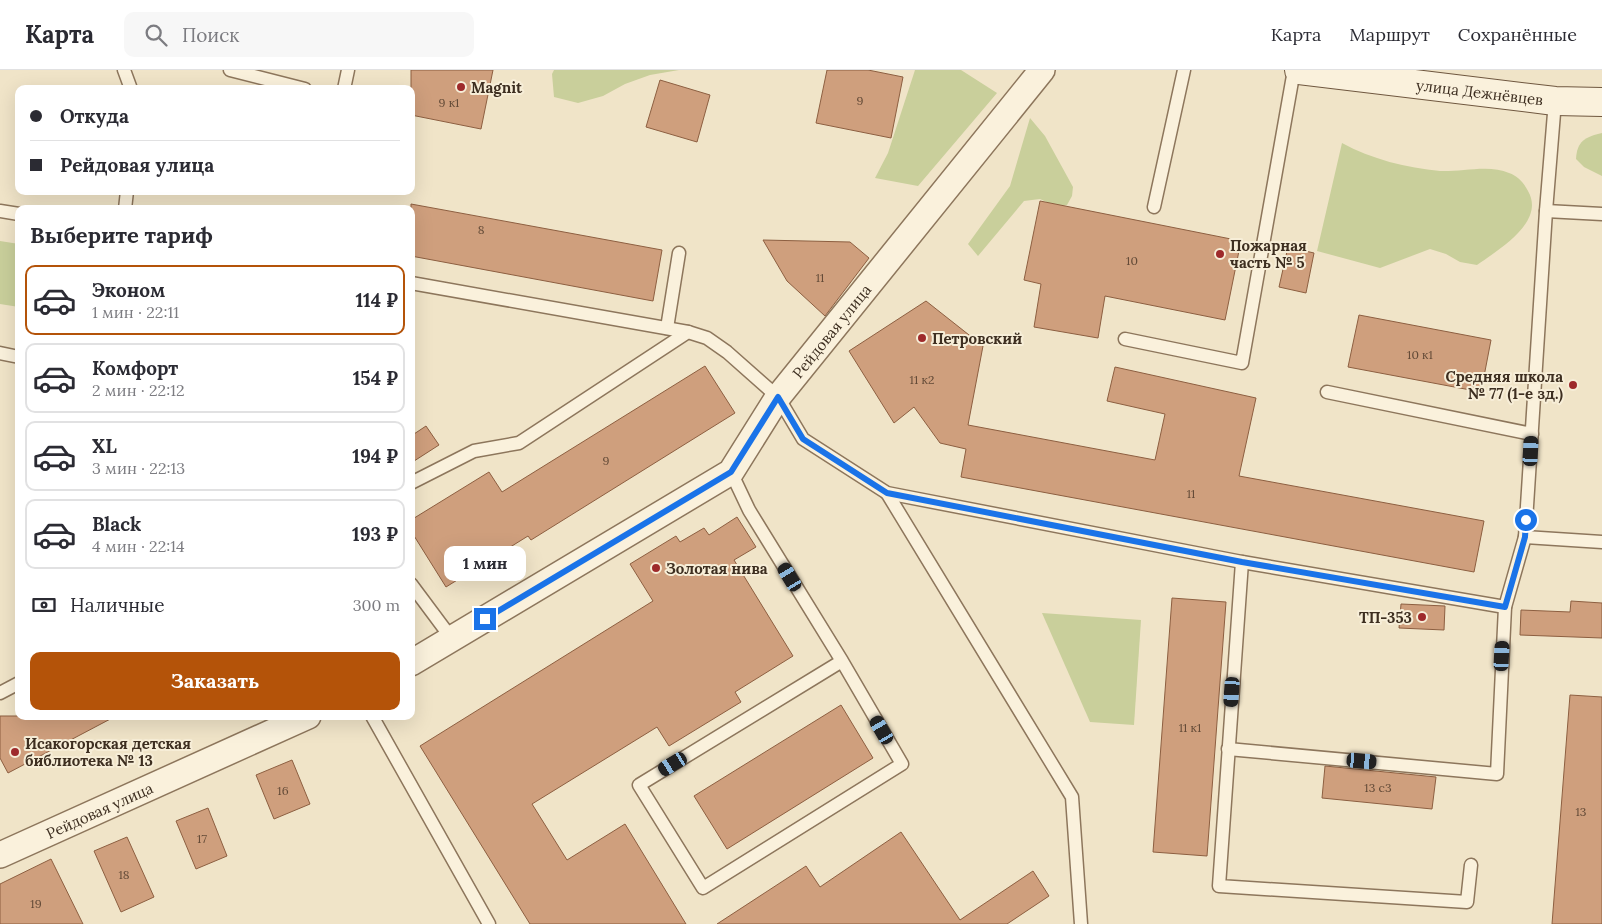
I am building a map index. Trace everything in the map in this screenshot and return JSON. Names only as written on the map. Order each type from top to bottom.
[{"type":"main road","name":"улица Дежнёвцев","points":[[1298,70],[1555,101],[1602,102]]},
{"type":"street","name":"Рейдовая улица","points":[[415,661],[731,472],[778,397],[1042,70]]},
{"type":"street","name":"Рейдовая улица","points":[[0,855],[299,720]]},
{"type":"lane","points":[[124,70],[130,85]]},
{"type":"lane","points":[[230,70],[289,85]]},
{"type":"lane","points":[[345,85],[348,70]]},
{"type":"lane","points":[[1154,207],[1184,70]]},
{"type":"lane","points":[[1126,339],[1242,363],[1294,70]]},
{"type":"lane","points":[[1228,748],[1496,774],[1505,607],[1525,537],[1555,101]]},
{"type":"lane","points":[[0,211],[15,213]]},
{"type":"lane","points":[[1546,211],[1602,214]]},
{"type":"lane","points":[[667,328],[679,252]]},
{"type":"lane","points":[[415,284],[667,328],[707,338],[727,352],[778,397],[803,439],[887,493],[1242,562],[1505,607]]},
{"type":"lane","points":[[415,481],[474,451],[519,443],[688,332]]},
{"type":"lane","points":[[0,353],[15,356]]},
{"type":"lane","points":[[1327,392],[1532,434]]},
{"type":"lane","points":[[731,472],[749,510],[842,662],[902,764],[703,888],[639,785],[842,662]]},
{"type":"lane","points":[[887,493],[1072,797],[1081,924]]},
{"type":"lane","points":[[1525,537],[1602,542]]},
{"type":"lane","points":[[1242,562],[1219,886],[1467,902],[1471,865]]},
{"type":"lane","points":[[415,589],[452,639]]},
{"type":"lane","points":[[0,693],[15,685]]},
{"type":"lane","points":[[374,720],[489,924]]},
{"type":"green space","points":[[554,70],[679,70],[650,75],[625,84],[603,96],[578,103],[554,97],[552,74]]},
{"type":"green space","points":[[915,70],[961,70],[997,93],[918,186],[875,178],[888,153]]},
{"type":"green space","points":[[1030,118],[1045,136],[1073,187],[1072,196],[1067,205],[1057,207],[1040,199],[1024,201],[978,256],[968,244],[1010,186]]},
{"type":"green space","points":[[1602,133],[1602,176],[1584,167],[1576,159],[1578,148],[1583,141],[1591,136]]},
{"type":"green space","points":[[1342,143],[1377,158],[1415,168],[1440,171],[1493,169],[1509,173],[1525,185],[1532,202],[1531,214],[1517,234],[1477,265],[1460,262],[1446,254],[1430,249],[1380,268],[1317,251]]},
{"type":"green space","points":[[0,241],[15,243],[15,306],[0,304]]},
{"type":"green space","points":[[1042,613],[1141,620],[1134,725],[1090,722]]},
{"type":"building","points":[[411,70],[493,70],[481,129],[415,116],[415,85],[411,85]]},
{"type":"building","points":[[827,70],[868,70],[903,77],[891,138],[816,123]]},
{"type":"building","points":[[660,80],[710,95],[697,142],[646,127]]},
{"type":"building","points":[[1040,201],[1241,241],[1225,320],[1105,296],[1098,338],[1034,327],[1041,284],[1024,280]]},
{"type":"building","points":[[411,204],[662,250],[653,301],[415,257],[415,205]]},
{"type":"building","points":[[763,240],[850,242],[869,258],[825,316],[787,281]]},
{"type":"building","points":[[1288,247],[1314,253],[1306,293],[1279,287]]},
{"type":"building","points":[[926,301],[983,346],[968,425],[1155,460],[1165,414],[1107,401],[1115,367],[1256,398],[1239,476],[1484,521],[1474,572],[961,477],[966,449],[940,443],[914,407],[894,423],[849,351]]},
{"type":"building","points":[[1359,315],[1491,340],[1481,392],[1348,367]]},
{"type":"building","points":[[705,366],[735,413],[531,540],[528,536],[446,587],[415,537],[415,518],[489,472],[502,492]]},
{"type":"building","points":[[426,426],[439,445],[415,460],[415,433]]},
{"type":"building","points":[[737,517],[756,547],[734,560],[793,656],[735,692],[741,702],[669,746],[657,727],[532,804],[567,860],[625,824],[686,924],[530,924],[420,746],[653,601],[630,564],[676,536],[680,542],[704,528],[709,535]]},
{"type":"building","points":[[1172,598],[1226,602],[1207,856],[1153,852]]},
{"type":"building","points":[[1571,601],[1602,603],[1602,638],[1520,635],[1521,610],[1570,612]]},
{"type":"building","name":"ТП-353","points":[[1401,604],[1445,606],[1444,630],[1399,628]]},
{"type":"building","points":[[1570,695],[1602,697],[1602,924],[1552,924]]},
{"type":"building","points":[[841,705],[873,758],[727,849],[694,796]]},
{"type":"building","points":[[0,716],[15,716],[15,720],[108,720],[8,773],[0,758]]},
{"type":"building","points":[[292,760],[310,804],[274,819],[256,775]]},
{"type":"building","points":[[1325,766],[1436,777],[1432,809],[1322,798]]},
{"type":"building","points":[[208,808],[227,856],[196,869],[176,821]]},
{"type":"building","points":[[901,832],[960,920],[1033,871],[1049,896],[1007,924],[717,924],[806,866],[820,887]]},
{"type":"building","points":[[127,837],[154,897],[121,912],[94,851]]},
{"type":"building","points":[[51,859],[83,924],[0,924],[0,884]]},
{"type":"place","name":"Magnit","points":[[461,87]]},
{"type":"place","name":"Пожарная часть № 5","points":[[1220,254]]},
{"type":"place","name":"Петровский","points":[[922,338]]},
{"type":"place","name":"Средняя школа № 77 (1-е зд.)","points":[[1573,385]]},
{"type":"place","name":"Золотая нива","points":[[656,568]]},
{"type":"place","name":"ТП-353","points":[[1422,617]]},
{"type":"place","name":"Исакогорская детская библиотека № 13","points":[[15,752]]},
{"type":"route","points":[[485,619],[731,472],[778,397],[803,439],[887,493],[1242,562],[1505,607],[1525,537],[1526,520]]}]
